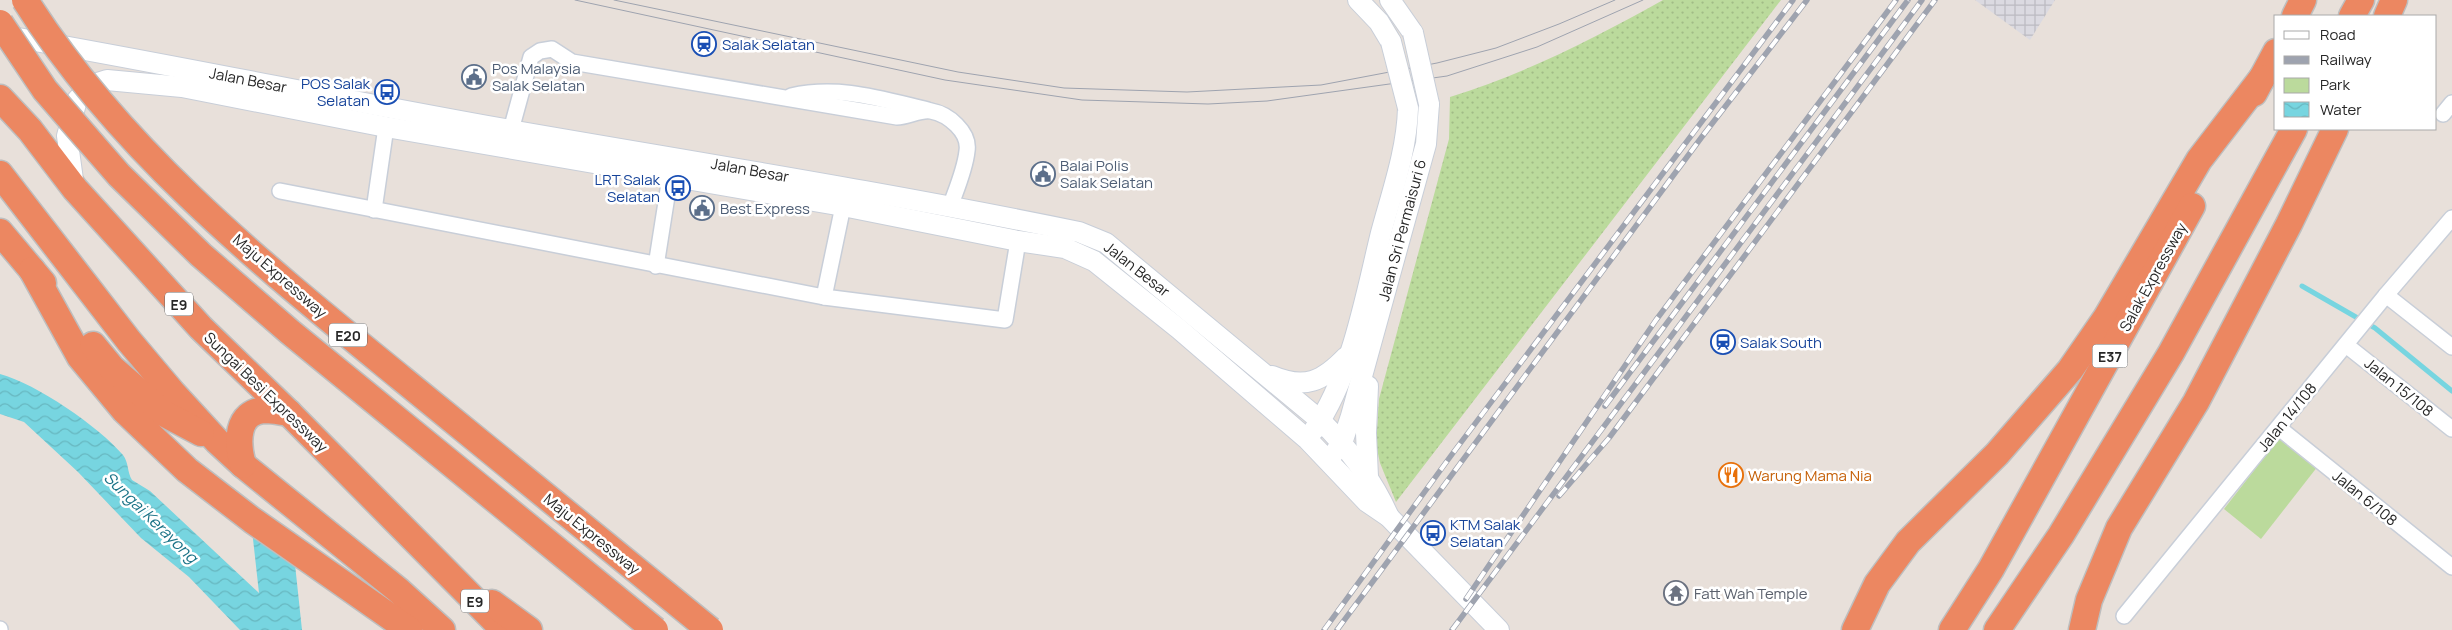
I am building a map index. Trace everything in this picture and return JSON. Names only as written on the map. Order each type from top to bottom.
[{"type":"highway","name":"Maju Expressway","points":[[25,0],[99,100],[191,198],[301,297],[710,630]]},
{"type":"highway","points":[[2296,15],[2304,0]]},
{"type":"highway","points":[[2353,15],[2361,0]]},
{"type":"highway","points":[[2386,15],[2394,0]]},
{"type":"highway","name":"E20","points":[[0,24],[46,90],[118,175],[201,255],[290,332],[655,630]]},
{"type":"highway","name":"Salak Expressway","points":[[1952,630],[1991,570],[2274,56]]},
{"type":"highway","points":[[1855,630],[1877,584],[1908,542],[1997,454],[2070,370],[2106,318],[2200,160],[2262,78]]},
{"type":"highway","name":"Sungai Besi Expressway","points":[[0,98],[30,130],[75,189],[201,328],[289,413],[504,630]]},
{"type":"highway","points":[[1997,630],[2061,535],[2171,352],[2293,130]]},
{"type":"highway","points":[[2082,630],[2089,600],[2119,528],[2196,402],[2289,224],[2335,130]]},
{"type":"highway","points":[[0,174],[129,341],[217,441],[243,465],[398,590],[442,630]]},
{"type":"highway","points":[[0,232],[112,368],[165,414],[217,441]]},
{"type":"highway","points":[[32,270],[80,358],[124,410],[180,464],[252,520],[410,630]]},
{"type":"highway","points":[[243,465],[238,448],[240,431],[244,421],[254,412],[266,410],[289,413]]},
{"type":"highway","points":[[446,571],[530,630]]},
{"type":"street","name":"Jalan Sri Permaisuri 6","points":[[1329,460],[1342,442],[1359,354],[1404,148],[1408,108],[1391,42],[1379,22],[1358,0]]},
{"type":"street","name":"Jalan Sri Permaisuri 6","points":[[1308,440],[1359,354],[1426,144],[1430,104],[1413,33],[1390,0]]},
{"type":"street","name":"Jalan Besar","points":[[0,35],[183,66],[511,130],[827,184],[1079,232],[1106,242],[1321,421],[1342,442],[1368,477],[1377,490],[1389,517]]},
{"type":"street","points":[[511,130],[531,57],[540,51],[552,49],[572,62],[897,117],[930,111],[944,116],[956,124],[965,138],[968,150],[950,208]]},
{"type":"street","name":"Jalan Besar","points":[[75,189],[67,136],[77,100],[91,85],[107,80],[182,87],[386,127],[842,206],[1018,241],[1065,248],[1094,260],[1179,329],[1308,440],[1367,502],[1389,517],[1499,630]]},
{"type":"street","points":[[262,103],[265,83]]},
{"type":"street","points":[[374,210],[386,127]]},
{"type":"street","points":[[656,266],[670,177]]},
{"type":"street","points":[[280,191],[656,266],[824,297],[1005,320],[1018,241]]},
{"type":"street","points":[[824,297],[842,206]]},
{"type":"street","name":"Jalan 14/108","points":[[2124,616],[2279,428],[2386,294],[2452,219]]},
{"type":"street","points":[[2386,294],[2452,347]]},
{"type":"street","name":"Jalan 15/108","points":[[2346,344],[2452,429]]},
{"type":"street","points":[[1262,371],[1283,380],[1298,383],[1315,381],[1359,354],[1368,477]]},
{"type":"street","name":"Jalan 6/108","points":[[2279,428],[2452,567]]},
{"type":"shaded area","points":[[1975,0],[2055,0],[2030,40]]},
{"type":"green space","points":[[1663,0],[1781,0],[1396,502],[1380,463],[1376,444],[1379,399],[1449,139],[1450,97],[1478,88],[1559,54]]},
{"type":"green space","points":[[2280,437],[2318,466],[2261,539],[2224,509]]},
{"type":"water","name":"Sungai Kerayong","points":[[0,374],[15,379],[49,396],[83,419],[123,455],[132,480],[150,491],[259,593],[252,530],[294,555],[302,630],[240,630],[189,577],[141,538],[78,472],[24,422],[0,414]]},
{"type":"waterway","points":[[2302,286],[2375,328],[2452,391]]},
{"type":"tram line","points":[[575,0],[945,80],[1082,100],[1208,104],[1267,101],[1447,76],[1537,47],[1643,0]]},
{"type":"tram line","points":[[614,0],[958,72],[1064,88],[1187,92],[1321,85],[1437,63],[1496,48],[1615,0]]},
{"type":"railway","points":[[1324,630],[1450,457],[1793,0]]},
{"type":"railway","points":[[1337,630],[1701,138],[1807,0]]},
{"type":"railway","points":[[1466,599],[1656,320],[1896,0]]},
{"type":"railway","points":[[1605,406],[1908,0]]},
{"type":"railway","points":[[1452,630],[1922,0]]},
{"type":"railway","points":[[1559,496],[1609,438],[1935,0]]},
{"type":"place","name":"Salak Selatan","points":[[704,44]]},
{"type":"place","name":"Pos Malaysia Salak Selatan","points":[[474,77]]},
{"type":"place","name":"POS Salak Selatan","points":[[387,92]]},
{"type":"place","name":"Balai Polis Salak Selatan","points":[[1043,174]]},
{"type":"place","name":"LRT Salak Selatan","points":[[678,188]]},
{"type":"place","name":"Best Express","points":[[702,208]]},
{"type":"place","name":"Salak South","points":[[1723,342]]},
{"type":"place","name":"Warung Mama Nia","points":[[1731,475]]},
{"type":"place","name":"KTM Salak Selatan","points":[[1433,533]]},
{"type":"place","name":"Fatt Wah Temple","points":[[1676,593]]}]
